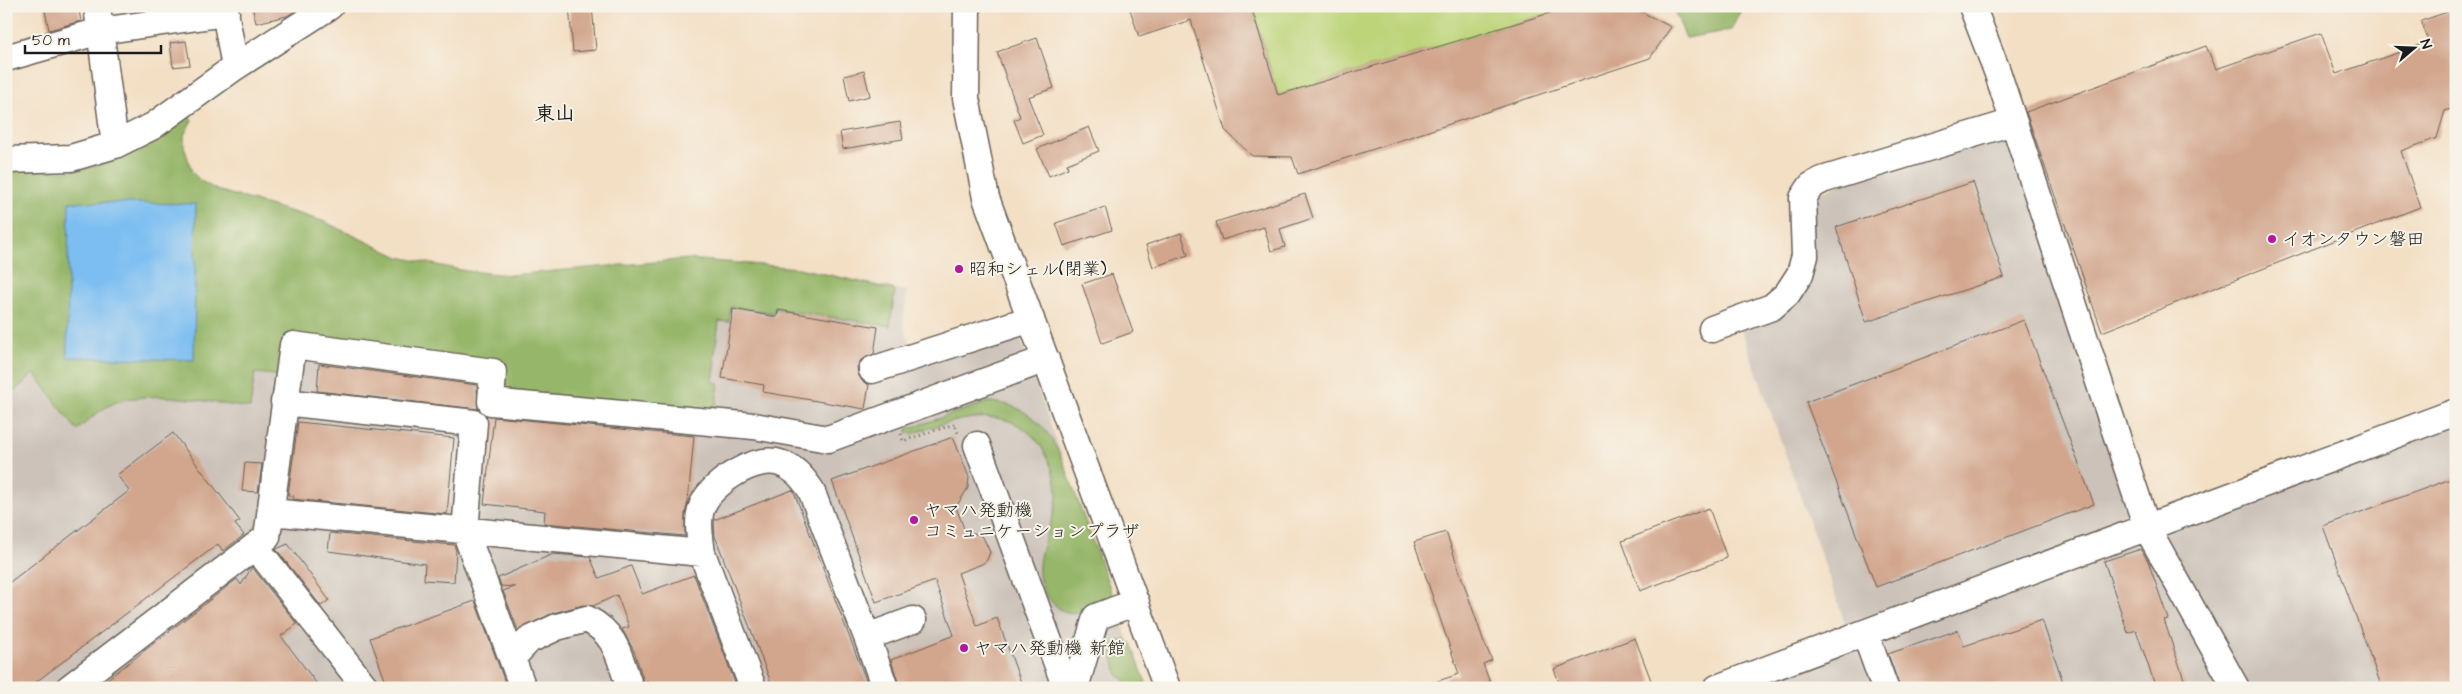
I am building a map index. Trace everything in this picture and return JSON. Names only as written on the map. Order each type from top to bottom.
[{"type":"street","points":[[6,160],[71,158],[116,145],[153,126],[235,68],[330,6]]},
{"type":"street","points":[[967,6],[966,98],[974,146],[986,198],[1167,688]]},
{"type":"street","points":[[1972,6],[1997,71],[2147,528],[2236,688]]},
{"type":"street","points":[[6,58],[99,19],[225,10],[235,68]]},
{"type":"street","points":[[99,19],[116,145]]},
{"type":"street","points":[[1712,329],[1772,307],[1787,294],[1800,274],[1805,256],[1803,198],[1811,186],[1822,180],[2013,122]]},
{"type":"street","points":[[872,370],[1031,319]]},
{"type":"street","points":[[69,688],[267,537],[293,345],[494,372],[491,402],[754,426],[828,439]]},
{"type":"street","points":[[798,472],[828,439],[1046,358]]},
{"type":"street","points":[[284,402],[474,423],[465,531],[523,688]]},
{"type":"street","points":[[1717,688],[2456,412]]},
{"type":"street","points":[[969,444],[1066,688]]},
{"type":"street","points":[[753,688],[702,553],[699,520],[703,503],[720,482],[737,471],[758,463],[778,462],[798,472],[811,490],[885,688]]},
{"type":"street","points":[[271,512],[702,553]]},
{"type":"street","points":[[255,546],[366,688]]},
{"type":"street","points":[[1075,688],[1096,618],[1136,602]]},
{"type":"street","points":[[512,658],[529,640],[557,627],[588,619],[600,626],[612,639],[630,688]]},
{"type":"street","points":[[867,637],[913,620]]},
{"type":"street","points":[[1865,633],[1885,688]]},
{"type":"street","points":[[1083,688],[1092,688]]},
{"type":"path","points":[[893,415],[903,441],[955,424],[969,444]]},
{"type":"shaded area","points":[[192,120],[184,135],[184,146],[192,172],[201,181],[217,190],[323,221],[399,257],[466,271],[510,275],[688,259],[799,268],[907,291],[903,324],[910,345],[1015,324],[1116,609],[1148,688],[6,688],[6,164],[73,171],[94,167]]},
{"type":"shaded area","points":[[2013,122],[2147,528],[2456,412],[2456,688],[1698,688],[1845,623],[1738,320],[1799,274],[1803,198]]},
{"type":"green space","points":[[1252,6],[1573,6],[1278,95]]},
{"type":"green space","points":[[1672,6],[1743,6],[1731,30],[1686,38]]},
{"type":"green space","points":[[188,115],[192,120],[184,135],[184,146],[192,172],[201,181],[217,190],[323,221],[399,257],[466,271],[510,275],[688,259],[799,268],[895,290],[890,326],[775,309],[774,313],[731,307],[729,322],[719,321],[713,382],[719,383],[714,420],[498,390],[501,369],[289,339],[284,376],[255,373],[250,408],[184,398],[132,398],[106,407],[77,430],[34,373],[6,399],[6,164],[67,171],[105,163],[134,149]]},
{"type":"green space","points":[[988,402],[1003,404],[1027,413],[1037,421],[1053,441],[1065,466],[1114,599],[1088,610],[1073,613],[1058,607],[1050,600],[1042,587],[1039,561],[1055,508],[1057,490],[1054,474],[1048,459],[1034,437],[1019,426],[1003,419],[985,417],[948,423],[911,434],[907,432],[907,429]]},
{"type":"green space","points":[[1126,638],[1131,643],[1148,688],[1130,688],[1123,678],[1118,676],[1111,652],[1113,643]]},
{"type":"water","points":[[69,202],[196,204],[194,360],[67,357]]},
{"type":"building","points":[[44,6],[78,6],[81,21],[49,30]]},
{"type":"building","points":[[252,6],[302,6],[287,16],[256,23]]},
{"type":"building","points":[[569,6],[592,6],[596,50],[573,52]]},
{"type":"building","points":[[1129,6],[1251,6],[1278,95],[1573,6],[1630,6],[1671,27],[1650,58],[1298,174],[1292,157],[1252,156],[1225,130],[1191,20],[1139,37]]},
{"type":"building","points":[[2456,9],[2456,107],[2445,111],[2437,138],[2401,151],[2420,207],[2102,332],[2026,112],[2206,46],[2216,69],[2321,33],[2336,74],[2429,42],[2421,21]]},
{"type":"building","points":[[1037,38],[1054,88],[1028,97],[1043,135],[1023,143],[1014,120],[1020,117],[997,52]]},
{"type":"building","points":[[186,41],[190,65],[173,67],[170,43]]},
{"type":"building","points":[[864,71],[870,96],[849,101],[844,76]]},
{"type":"building","points":[[900,122],[903,139],[843,149],[840,132]]},
{"type":"building","points":[[1089,127],[1099,151],[1067,164],[1068,168],[1049,176],[1037,149]]},
{"type":"building","points":[[1973,182],[2004,277],[1866,322],[1836,227]]},
{"type":"building","points":[[1305,194],[1313,218],[1280,229],[1285,247],[1271,251],[1264,227],[1222,240],[1216,222]]},
{"type":"building","points":[[1105,207],[1112,230],[1064,246],[1056,223]]},
{"type":"building","points":[[1181,233],[1188,255],[1153,267],[1146,245]]},
{"type":"building","points":[[1112,274],[1133,332],[1102,343],[1082,284]]},
{"type":"building","points":[[733,309],[777,317],[778,310],[878,327],[874,354],[861,360],[857,367],[862,381],[869,385],[865,409],[763,392],[764,385],[722,378]]},
{"type":"building","points":[[2024,320],[2094,504],[1876,587],[1806,402]]},
{"type":"building","points":[[319,364],[477,385],[478,409],[317,391]]},
{"type":"building","points":[[494,417],[694,436],[685,514],[685,536],[544,523],[545,511],[484,504]]},
{"type":"building","points":[[298,422],[454,438],[447,514],[292,499],[294,496],[288,495]]},
{"type":"building","points":[[173,433],[240,521],[235,524],[244,535],[223,551],[218,544],[28,688],[15,688],[6,677],[6,585],[129,491],[117,475]]},
{"type":"building","name":"ヤマハ発動機 コミュニケーションプラザ","points":[[953,437],[969,477],[968,488],[956,507],[966,534],[974,533],[983,537],[990,552],[987,560],[982,564],[958,573],[977,626],[997,618],[1023,688],[900,688],[891,660],[954,635],[935,581],[876,602],[832,481]]},
{"type":"building","points":[[245,463],[262,464],[258,492],[242,491]]},
{"type":"building","points":[[2456,477],[2456,688],[2382,688],[2323,526]]},
{"type":"building","points":[[792,490],[869,688],[773,688],[715,536],[714,520]]},
{"type":"building","points":[[1709,508],[1727,558],[1640,591],[1622,541]]},
{"type":"building","points":[[1446,532],[1492,660],[1483,664],[1492,688],[1427,688],[1426,685],[1459,674],[1414,542]]},
{"type":"building","points":[[330,533],[454,545],[456,551],[454,582],[424,580],[425,564],[328,551]]},
{"type":"building","points":[[288,544],[329,600],[321,606],[276,549]]},
{"type":"building","points":[[2141,549],[2148,561],[2168,619],[2164,620],[2187,688],[2156,688],[2136,630],[2128,633],[2104,561]]},
{"type":"building","points":[[553,554],[590,557],[599,578],[631,566],[642,594],[694,575],[737,688],[649,688],[647,681],[644,682],[634,651],[622,629],[629,627],[617,595],[593,606],[583,605],[553,613],[518,630],[503,591],[515,587],[501,586],[498,578]]},
{"type":"building","points":[[252,567],[297,624],[281,636],[320,688],[96,688],[237,579],[241,585]]},
{"type":"building","points":[[475,601],[507,688],[388,688],[370,638]]},
{"type":"building","points":[[2042,620],[2065,688],[1900,688],[1888,654],[1958,630],[1964,646]]},
{"type":"building","points":[[1635,638],[1652,683],[1639,688],[1561,688],[1554,669]]},
{"type":"place","name":"イオンタウン磐田","points":[[2272,239]]},
{"type":"place","name":"昭和シェル(閉業)","points":[[959,269]]},
{"type":"place","name":"ヤマハ発動機 コミュニケーションプラザ","points":[[914,520]]},
{"type":"place","name":"ヤマハ発動機 新館","points":[[964,648]]},
{"type":"district","name":"東山","points":[[555,114]]}]
